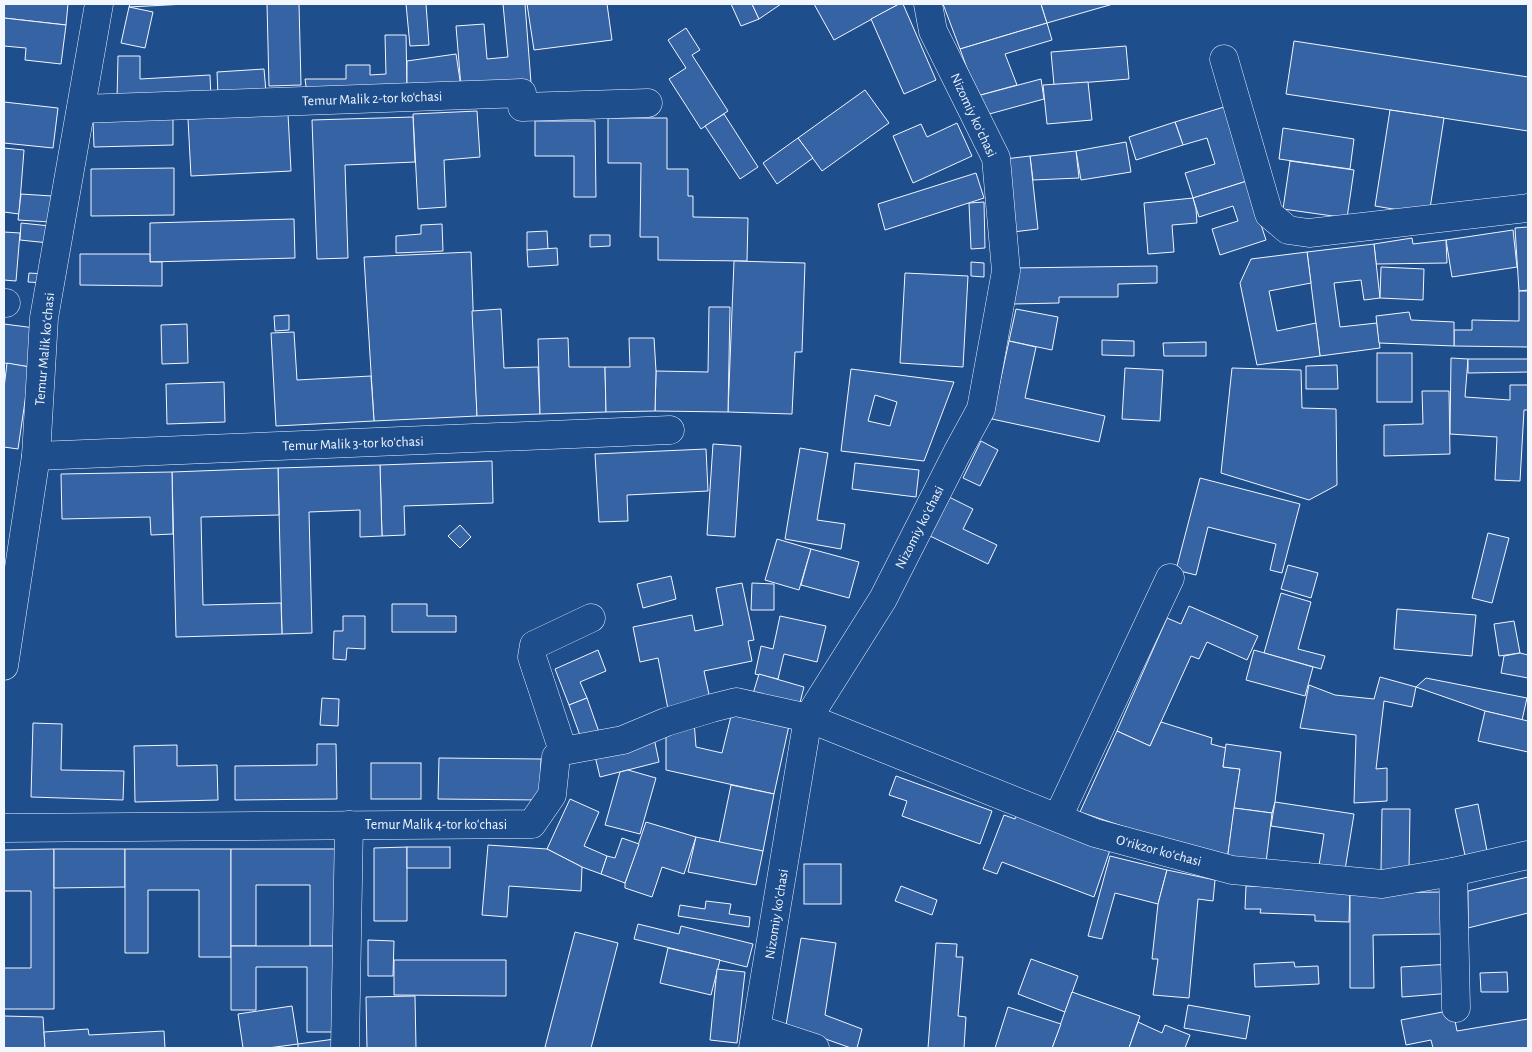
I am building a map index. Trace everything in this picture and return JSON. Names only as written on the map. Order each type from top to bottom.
[{"type":"street","name":"Temur Malik koʻchasi","points":[[4,666],[36,456],[44,318],[99,4]]},
{"type":"street","name":"Nizomiy koʻchasi","points":[[755,1039],[808,718],[883,599],[981,408],[1006,271],[996,158],[933,31],[928,4]]},
{"type":"street","points":[[1224,59],[1269,214],[1288,230],[1309,233],[1528,208]]},
{"type":"street","name":"Temur Malik 2-tor ko‘chasi","points":[[82,108],[522,93],[522,107],[648,103]]},
{"type":"street","name":"Temur Malik 3-tor koʻchasi","points":[[36,456],[670,430]]},
{"type":"street","points":[[1058,817],[1170,578]]},
{"type":"street","points":[[591,618],[534,645],[532,657],[563,751],[624,740],[666,722],[736,702],[808,718]]},
{"type":"street","name":"Oʻrikzor koʻchasi","points":[[808,718],[1095,832],[1232,870],[1382,884],[1453,872],[1528,855]]},
{"type":"street","name":"Temur Malik 4-tor koʻchasi","points":[[4,828],[532,824],[552,795],[556,757],[563,751]]},
{"type":"street","points":[[345,1048],[349,825]]},
{"type":"street","points":[[1453,872],[1456,1008]]},
{"type":"street","points":[[755,1039],[815,1048]]},
{"type":"building","points":[[4,4],[68,4],[66,25],[4,18]]},
{"type":"building","points":[[130,4],[186,4],[129,7]]},
{"type":"building","points":[[267,4],[299,4],[301,85],[269,86]]},
{"type":"building","points":[[406,4],[426,4],[429,45],[410,46]]},
{"type":"building","points":[[503,4],[525,4],[531,83],[461,87],[456,26],[484,24],[487,59],[508,57]]},
{"type":"building","points":[[527,4],[607,4],[612,40],[534,50]]},
{"type":"building","points":[[731,4],[752,4],[759,19],[741,26]]},
{"type":"building","points":[[752,4],[781,4],[759,19]]},
{"type":"building","points":[[814,4],[899,4],[834,40]]},
{"type":"building","points":[[899,4],[903,4],[936,80],[904,94],[871,19]]},
{"type":"building","points":[[943,4],[1041,4],[1047,23],[960,49]]},
{"type":"building","points":[[1041,4],[1113,4],[1047,23]]},
{"type":"building","points":[[129,7],[153,12],[145,48],[121,43]]},
{"type":"building","points":[[4,18],[66,25],[61,64],[25,60],[26,48],[4,46]]},
{"type":"building","points":[[1047,23],[1052,40],[1005,54],[1017,85],[977,96],[960,49]]},
{"type":"building","points":[[686,28],[700,50],[692,55],[728,111],[701,129],[669,79],[686,68],[668,40]]},
{"type":"building","points":[[385,35],[406,35],[407,87],[307,93],[305,79],[346,79],[346,65],[370,65],[370,75],[386,74]]},
{"type":"building","points":[[1294,41],[1528,77],[1528,131],[1286,94]]},
{"type":"building","points":[[1126,46],[1129,79],[1054,85],[1051,52]]},
{"type":"building","points":[[456,54],[461,87],[407,87],[407,61]]},
{"type":"building","points":[[118,56],[140,56],[140,79],[210,75],[211,98],[117,100]]},
{"type":"building","points":[[264,69],[266,92],[218,95],[217,72]]},
{"type":"building","points":[[1041,79],[1044,99],[982,116],[977,96]]},
{"type":"building","points":[[1088,82],[1092,120],[1047,124],[1043,85]]},
{"type":"building","points":[[865,90],[889,123],[822,171],[798,138]]},
{"type":"building","points":[[4,102],[58,108],[53,148],[4,143]]},
{"type":"building","points":[[1224,107],[1247,181],[1193,198],[1185,173],[1215,164],[1207,138],[1183,145],[1175,122]]},
{"type":"building","points":[[1390,110],[1444,118],[1429,215],[1375,206]]},
{"type":"building","points":[[477,111],[480,157],[444,160],[446,207],[418,209],[413,114]]},
{"type":"building","points":[[288,114],[291,171],[191,176],[188,119]]},
{"type":"building","points":[[724,114],[758,167],[740,179],[705,126]]},
{"type":"building","points":[[413,117],[415,162],[345,165],[348,258],[317,259],[312,120]]},
{"type":"building","points":[[173,118],[173,145],[94,147],[93,120]]},
{"type":"building","points":[[608,118],[667,118],[667,169],[688,169],[688,196],[693,196],[693,217],[748,218],[747,261],[658,260],[658,237],[640,237],[641,163],[608,163]]},
{"type":"building","points":[[535,121],[595,121],[596,197],[574,197],[574,156],[535,156]]},
{"type":"building","points":[[1175,122],[1183,145],[1136,160],[1129,137]]},
{"type":"building","points":[[957,123],[972,156],[913,183],[893,136],[921,124],[927,137]]},
{"type":"building","points":[[1283,128],[1354,139],[1350,169],[1279,159]]},
{"type":"building","points":[[798,138],[813,158],[777,184],[763,163]]},
{"type":"building","points":[[1126,142],[1131,172],[1081,180],[1076,151]]},
{"type":"building","points":[[4,148],[24,150],[19,214],[4,212]]},
{"type":"building","points":[[1076,151],[1079,178],[1033,180],[1030,156]]},
{"type":"building","points":[[1030,156],[1038,229],[1013,232],[1005,159]]},
{"type":"building","points":[[1290,161],[1354,170],[1347,218],[1283,209]]},
{"type":"building","points":[[174,168],[174,215],[91,216],[91,169]]},
{"type":"building","points":[[976,173],[984,198],[885,230],[878,204]]},
{"type":"building","points":[[1247,181],[1266,240],[1220,255],[1212,229],[1238,221],[1233,206],[1199,217],[1193,198]]},
{"type":"building","points":[[21,194],[52,196],[50,222],[18,220]]},
{"type":"building","points":[[1193,198],[1197,223],[1172,225],[1174,252],[1148,254],[1144,203]]},
{"type":"building","points":[[984,202],[985,248],[971,249],[969,203]]},
{"type":"building","points":[[294,219],[295,258],[150,262],[150,223]]},
{"type":"building","points":[[21,223],[50,226],[49,243],[20,240]]},
{"type":"building","points":[[442,224],[443,251],[396,253],[396,236],[421,234],[421,225]]},
{"type":"building","points":[[1528,227],[1528,290],[1519,291],[1515,228]]},
{"type":"building","points":[[1513,230],[1517,267],[1452,277],[1446,240]]},
{"type":"building","points":[[547,231],[548,249],[527,250],[527,232]]},
{"type":"building","points":[[4,232],[20,233],[16,281],[4,280]]},
{"type":"building","points":[[590,235],[610,235],[610,246],[590,247]]},
{"type":"building","points":[[1412,238],[1413,244],[1446,240],[1447,263],[1376,264],[1374,244]]},
{"type":"building","points":[[1374,244],[1380,298],[1364,300],[1361,280],[1334,283],[1340,327],[1377,323],[1380,348],[1320,356],[1307,252]]},
{"type":"building","points":[[557,248],[558,265],[528,267],[527,250]]},
{"type":"building","points":[[471,252],[477,416],[374,421],[364,257]]},
{"type":"building","points":[[1307,252],[1311,283],[1269,291],[1277,331],[1316,323],[1320,356],[1257,365],[1240,283],[1251,259]]},
{"type":"building","points":[[80,254],[150,254],[150,262],[162,262],[162,286],[80,285]]},
{"type":"building","points":[[734,261],[805,263],[802,352],[795,352],[792,414],[728,412]]},
{"type":"building","points":[[971,262],[984,263],[984,277],[971,276]]},
{"type":"building","points":[[1157,266],[1157,283],[1118,284],[1118,297],[1059,297],[1059,303],[1013,304],[1012,268]]},
{"type":"building","points":[[1381,267],[1424,269],[1423,300],[1380,298]]},
{"type":"building","points":[[29,273],[45,274],[45,283],[28,282]]},
{"type":"building","points":[[905,273],[968,276],[963,367],[900,363]]},
{"type":"building","points":[[1519,291],[1528,291],[1528,347],[1454,346],[1454,330],[1472,330],[1472,320],[1519,321]]},
{"type":"building","points":[[709,307],[730,307],[728,412],[655,411],[656,371],[708,372]]},
{"type":"building","points":[[501,309],[504,368],[538,367],[540,414],[477,416],[472,311]]},
{"type":"building","points":[[1016,309],[1058,317],[1052,350],[1009,341]]},
{"type":"building","points":[[1409,312],[1411,320],[1454,322],[1454,346],[1379,343],[1376,316]]},
{"type":"building","points":[[289,315],[289,330],[275,331],[274,316]]},
{"type":"building","points":[[4,324],[35,328],[30,367],[4,363]]},
{"type":"building","points":[[187,324],[188,363],[162,364],[161,325]]},
{"type":"building","points":[[294,332],[297,380],[371,376],[374,421],[276,426],[271,333]]},
{"type":"building","points":[[568,338],[569,367],[605,367],[606,412],[540,414],[538,339]]},
{"type":"building","points":[[629,338],[654,338],[656,371],[655,411],[606,412],[605,367],[630,367]]},
{"type":"building","points":[[1102,340],[1134,341],[1134,356],[1102,355]]},
{"type":"building","points":[[1009,341],[1036,347],[1025,398],[1105,416],[1099,442],[992,419]]},
{"type":"building","points":[[1206,342],[1206,356],[1164,356],[1163,343]]},
{"type":"building","points":[[1377,353],[1412,353],[1412,402],[1377,402]]},
{"type":"building","points":[[1451,358],[1468,359],[1465,397],[1510,400],[1510,385],[1528,385],[1528,410],[1524,410],[1520,481],[1495,480],[1497,437],[1450,434]]},
{"type":"building","points":[[1468,359],[1528,359],[1528,372],[1468,373]]},
{"type":"building","points":[[7,363],[30,367],[18,449],[4,447],[4,388]]},
{"type":"building","points":[[1337,365],[1338,389],[1306,389],[1306,366]]},
{"type":"building","points":[[1125,368],[1163,370],[1160,421],[1122,419]]},
{"type":"building","points":[[1232,368],[1301,370],[1302,408],[1336,409],[1337,485],[1309,500],[1221,473]]},
{"type":"building","points":[[851,369],[954,382],[924,461],[841,451]],"holes":[[[875,395],[897,402],[890,426],[868,421]]]},
{"type":"building","points":[[224,382],[225,422],[167,424],[166,384]]},
{"type":"building","points":[[1422,391],[1449,391],[1450,454],[1384,456],[1384,425],[1423,424]]},
{"type":"building","points":[[981,441],[998,450],[980,486],[963,478]]},
{"type":"building","points":[[713,444],[741,446],[735,537],[707,535]]},
{"type":"building","points":[[800,448],[828,453],[817,520],[845,524],[841,549],[785,539]]},
{"type":"building","points":[[706,449],[708,491],[627,495],[628,521],[599,522],[595,454]]},
{"type":"building","points":[[492,461],[493,503],[404,506],[405,535],[382,536],[380,465]]},
{"type":"building","points":[[855,463],[919,470],[916,497],[852,489]]},
{"type":"building","points":[[380,465],[382,536],[360,537],[360,510],[309,512],[312,633],[282,634],[278,468]]},
{"type":"building","points":[[278,468],[279,515],[201,517],[203,605],[281,603],[282,634],[176,637],[172,472]]},
{"type":"building","points":[[172,472],[173,534],[151,535],[150,517],[62,519],[61,474]]},
{"type":"building","points":[[1200,478],[1300,504],[1282,573],[1270,570],[1276,544],[1208,527],[1196,575],[1176,570]]},
{"type":"building","points":[[949,497],[973,509],[963,529],[997,545],[988,564],[930,536]]},
{"type":"building","points":[[460,525],[471,537],[460,548],[448,536]]},
{"type":"building","points":[[1488,533],[1509,538],[1492,603],[1472,598]]},
{"type":"building","points":[[777,539],[811,549],[799,590],[765,580]]},
{"type":"building","points":[[811,549],[859,562],[849,598],[801,585]]},
{"type":"building","points":[[1288,565],[1318,573],[1311,598],[1281,589]]},
{"type":"building","points":[[671,576],[676,599],[643,608],[637,584]]},
{"type":"building","points":[[742,583],[754,640],[748,641],[752,661],[704,671],[711,704],[669,714],[658,658],[640,662],[633,627],[692,615],[695,631],[723,625],[716,588]]},
{"type":"building","points":[[752,583],[774,584],[774,610],[751,610]]},
{"type":"building","points":[[1281,593],[1311,602],[1298,649],[1325,656],[1321,669],[1264,653]]},
{"type":"building","points":[[392,604],[427,604],[427,616],[456,616],[456,632],[392,632]]},
{"type":"building","points":[[1189,606],[1258,636],[1247,660],[1207,642],[1199,659],[1191,656],[1150,746],[1117,731],[1167,618],[1181,624]]},
{"type":"building","points":[[1397,609],[1476,615],[1472,656],[1394,649]]},
{"type":"building","points":[[343,616],[365,616],[365,649],[347,648],[346,660],[333,659],[334,631],[343,631]]},
{"type":"building","points":[[780,616],[826,626],[817,662],[784,654],[778,679],[755,674],[761,646],[773,649]]},
{"type":"building","points":[[1514,621],[1520,653],[1499,656],[1494,624]]},
{"type":"building","points":[[598,650],[606,671],[580,682],[587,698],[569,705],[555,669]]},
{"type":"building","points":[[1254,650],[1313,667],[1305,696],[1246,680]]},
{"type":"building","points":[[1520,653],[1528,655],[1528,678],[1501,673],[1504,656]]},
{"type":"building","points":[[759,674],[804,687],[798,710],[752,697]]},
{"type":"building","points":[[1380,677],[1416,687],[1412,707],[1384,701],[1376,769],[1387,768],[1387,801],[1354,803],[1356,735],[1300,728],[1309,685],[1335,695],[1374,699]]},
{"type":"building","points":[[1426,678],[1527,698],[1522,720],[1485,711],[1416,687]]},
{"type":"building","points":[[322,698],[339,699],[338,726],[320,725]]},
{"type":"building","points":[[587,698],[600,735],[582,741],[569,705]]},
{"type":"building","points":[[733,708],[790,721],[774,794],[666,770],[666,732],[694,721],[696,747],[722,753]]},
{"type":"building","points":[[1485,711],[1528,721],[1528,752],[1478,741]]},
{"type":"building","points":[[1161,722],[1212,738],[1211,744],[1226,748],[1223,767],[1240,769],[1227,861],[1080,812],[1117,731],[1150,746]]},
{"type":"building","points":[[33,723],[62,724],[61,770],[124,771],[123,800],[31,797]]},
{"type":"building","points":[[654,738],[659,762],[600,777],[594,752]]},
{"type":"building","points":[[317,744],[336,744],[337,799],[235,800],[235,766],[317,765]]},
{"type":"building","points":[[1226,744],[1281,752],[1272,813],[1234,808],[1240,769],[1223,767]]},
{"type":"building","points":[[177,745],[177,766],[217,765],[218,800],[135,802],[134,746]]},
{"type":"building","points":[[439,758],[541,759],[540,800],[438,799]]},
{"type":"building","points":[[371,763],[421,763],[421,799],[371,799]]},
{"type":"building","points":[[628,770],[656,778],[640,834],[605,825],[620,772]]},
{"type":"building","points":[[896,776],[992,811],[980,844],[902,816],[907,801],[889,795]]},
{"type":"building","points":[[731,785],[774,794],[763,851],[719,843]]},
{"type":"building","points":[[570,799],[599,812],[584,846],[607,856],[601,874],[582,867],[547,849]]},
{"type":"building","points":[[1275,802],[1354,814],[1344,876],[1318,872],[1324,834],[1271,826]]},
{"type":"building","points":[[1478,804],[1488,856],[1466,860],[1455,809]]},
{"type":"building","points":[[1234,808],[1272,813],[1265,871],[1227,861]]},
{"type":"building","points":[[1382,809],[1410,809],[1409,870],[1381,870]]},
{"type":"building","points":[[1004,815],[1015,819],[1017,815],[1110,850],[1094,897],[1002,862],[997,874],[983,869]]},
{"type":"building","points":[[646,822],[696,837],[684,874],[662,867],[652,897],[625,888],[625,883]]},
{"type":"building","points":[[696,837],[763,851],[756,885],[688,872]]},
{"type":"building","points":[[622,838],[639,844],[625,883],[601,874],[607,856],[615,858]]},
{"type":"building","points":[[488,845],[547,849],[582,867],[581,891],[509,886],[507,917],[482,915]]},
{"type":"building","points":[[407,847],[407,921],[374,921],[374,848]]},
{"type":"building","points":[[407,847],[450,847],[450,868],[407,868]]},
{"type":"building","points":[[54,849],[54,1009],[4,1009],[4,968],[31,968],[31,891],[4,891],[4,850]]},
{"type":"building","points":[[54,849],[125,849],[125,887],[54,888]]},
{"type":"building","points":[[125,849],[231,849],[231,957],[199,957],[199,890],[148,890],[148,953],[125,953]]},
{"type":"building","points":[[231,849],[337,849],[337,946],[310,946],[310,885],[256,885],[256,946],[231,946]]},
{"type":"building","points":[[1110,856],[1167,870],[1158,904],[1115,893],[1102,939],[1088,936]]},
{"type":"building","points":[[804,864],[841,864],[841,904],[804,904]]},
{"type":"building","points":[[1167,870],[1215,880],[1213,901],[1198,899],[1189,998],[1153,995],[1158,959],[1152,959],[1158,904]]},
{"type":"building","points":[[1528,877],[1528,913],[1468,928],[1468,891]]},
{"type":"building","points":[[901,886],[937,900],[932,915],[895,901]]},
{"type":"building","points":[[1246,886],[1350,889],[1349,922],[1315,921],[1315,915],[1260,913],[1261,909],[1245,909]]},
{"type":"building","points":[[1443,892],[1443,934],[1373,935],[1374,988],[1350,988],[1350,893]]},
{"type":"building","points":[[706,901],[731,904],[729,914],[750,917],[749,927],[678,916],[680,905],[705,909]]},
{"type":"building","points":[[638,924],[679,934],[681,926],[753,944],[747,967],[634,939]]},
{"type":"building","points":[[575,932],[618,943],[591,1048],[549,1048],[545,1047]]},
{"type":"building","points":[[801,938],[836,943],[825,1015],[862,1029],[857,1048],[851,1048],[786,1025]]},
{"type":"building","points":[[368,940],[394,941],[393,976],[368,976]]},
{"type":"building","points":[[936,943],[957,944],[956,957],[963,957],[958,1016],[966,1017],[964,1048],[928,1048]]},
{"type":"building","points":[[231,946],[337,946],[337,1032],[307,1032],[307,967],[256,967],[256,1010],[231,1010]]},
{"type":"building","points":[[668,948],[720,960],[711,995],[660,983]]},
{"type":"building","points":[[1031,959],[1078,976],[1065,1012],[1018,994]]},
{"type":"building","points":[[394,960],[506,960],[506,996],[394,995]]},
{"type":"building","points":[[1294,962],[1295,967],[1318,966],[1319,984],[1255,987],[1254,964]]},
{"type":"building","points":[[1451,964],[1452,993],[1402,997],[1401,967]]},
{"type":"building","points":[[717,969],[745,972],[737,1043],[710,1040]]},
{"type":"building","points":[[1507,972],[1508,992],[1481,992],[1480,973]]},
{"type":"building","points":[[1072,992],[1140,1016],[1129,1048],[1052,1048]]},
{"type":"building","points":[[415,996],[416,1048],[367,1048],[366,997]]},
{"type":"building","points":[[1188,1005],[1250,1016],[1246,1039],[1184,1028]]},
{"type":"building","points":[[292,1006],[298,1044],[268,1048],[243,1048],[238,1014]]},
{"type":"building","points":[[1008,1007],[1061,1024],[1052,1048],[995,1048]]},
{"type":"building","points":[[1453,1010],[1457,1031],[1528,1019],[1528,1048],[1433,1048],[1431,1040],[1406,1045],[1401,1020]]},
{"type":"building","points":[[4,1016],[43,1017],[45,1048],[4,1048]]},
{"type":"building","points":[[1138,1022],[1162,1033],[1165,1025],[1190,1035],[1185,1048],[1129,1048]]},
{"type":"building","points":[[88,1029],[89,1035],[164,1031],[165,1048],[45,1048],[44,1032]]},
{"type":"building","points":[[335,1039],[336,1048],[298,1048],[298,1044]]}]
